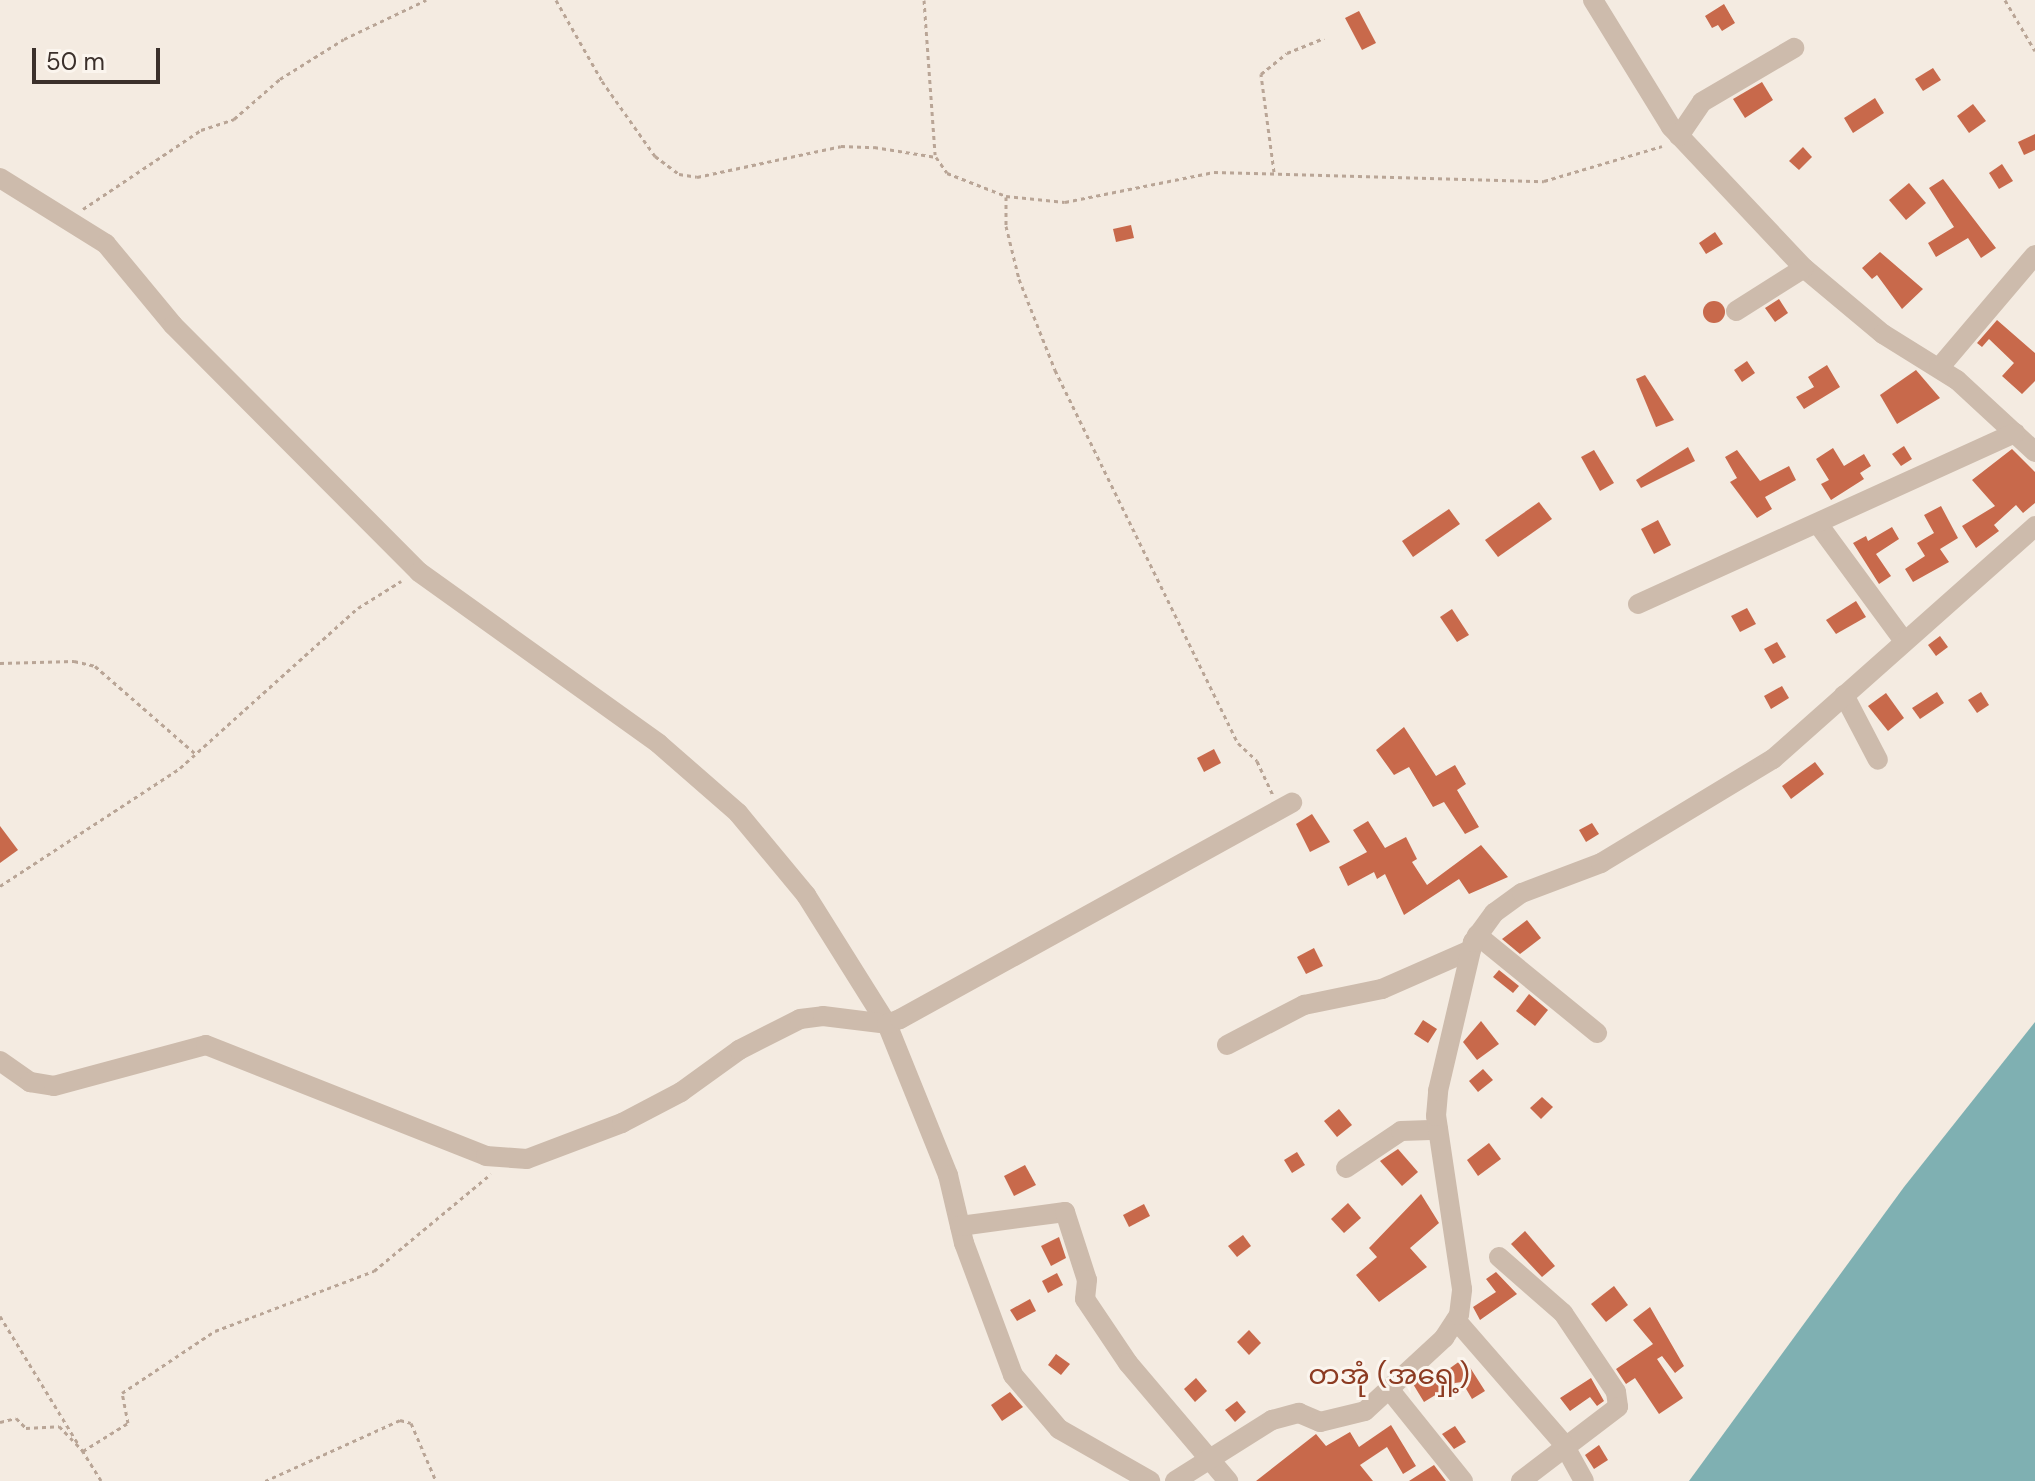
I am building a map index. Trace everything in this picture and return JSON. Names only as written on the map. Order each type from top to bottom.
[{"type":"street","points":[[1593,0],[1679,136],[1804,268],[1883,334],[1939,368],[2035,452]]},
{"type":"street","points":[[1679,136],[1702,102],[1794,48]]},
{"type":"street","points":[[0,178],[106,244],[173,325],[419,572],[659,744],[738,813],[806,895],[887,1024],[948,1175],[960,1226],[1002,1353],[1027,1396],[1059,1429],[1150,1481]]},
{"type":"street","points":[[1939,368],[2035,255]]},
{"type":"street","points":[[1736,311],[1804,268]]},
{"type":"street","points":[[1638,604],[2015,433]]},
{"type":"street","points":[[1818,524],[1904,641]]},
{"type":"street","points":[[1175,1481],[1272,1420],[1299,1413],[1320,1422],[1344,1419],[1365,1411],[1444,1338],[1456,1320],[1462,1289],[1438,1130],[1438,1091],[1474,942],[1494,913],[1522,893],[1601,863],[1773,759],[2035,526]]},
{"type":"street","points":[[1844,695],[1878,760]]},
{"type":"street","points":[[0,1061],[30,1082],[54,1086],[206,1045],[267,1065],[322,1095],[507,1161],[574,1145],[622,1123],[681,1092],[752,1042],[800,1019],[823,1016],[887,1024],[1286,806]]},
{"type":"street","points":[[1474,942],[1597,1033]]},
{"type":"street","points":[[1227,1045],[1304,1005],[1382,989],[1474,942]]},
{"type":"street","points":[[1346,1168],[1401,1131],[1438,1130]]},
{"type":"street","points":[[960,1226],[1065,1212],[1087,1280],[1085,1299],[1128,1363],[1228,1481]]},
{"type":"street","points":[[1499,1257],[1563,1313],[1616,1392],[1618,1407],[1521,1481]]},
{"type":"street","points":[[1456,1320],[1566,1447],[1584,1481]]},
{"type":"street","points":[[1389,1389],[1463,1481]]},
{"type":"path","points":[[73,221],[88,205],[201,130],[234,119],[280,79],[358,32],[426,0]]},
{"type":"path","points":[[556,0],[619,106],[655,156],[679,174],[697,177],[841,146],[936,157]]},
{"type":"path","points":[[924,0],[936,157],[947,173],[1006,196],[1065,202],[1214,172],[1544,181],[1663,146],[1679,136]]},
{"type":"path","points":[[2005,0],[2035,51]]},
{"type":"path","points":[[1274,172],[1261,74],[1287,53],[1324,38]]},
{"type":"path","points":[[1006,196],[1006,226],[1019,279],[1055,370],[1238,743],[1263,770],[1286,806]]},
{"type":"path","points":[[0,886],[148,792],[196,754],[358,608],[419,572]]},
{"type":"path","points":[[0,663],[74,661],[95,666],[196,754]]},
{"type":"path","points":[[83,1451],[128,1423],[122,1393],[215,1331],[374,1271],[507,1161]]},
{"type":"path","points":[[0,1316],[101,1481]]},
{"type":"path","points":[[0,1422],[16,1418],[26,1428],[59,1426],[83,1451]]},
{"type":"path","points":[[265,1481],[378,1426],[406,1420],[420,1439],[436,1481]]},
{"type":"water","points":[[2035,1022],[2035,1481],[1689,1481],[1904,1187]]},
{"type":"building","points":[[1724,4],[1735,23],[1722,31],[1718,25],[1712,28],[1705,16]]},
{"type":"building","points":[[1359,11],[1376,43],[1362,50],[1345,18]]},
{"type":"building","points":[[1933,68],[1941,80],[1923,91],[1915,79]]},
{"type":"building","points":[[1762,82],[1773,100],[1745,118],[1733,99]]},
{"type":"building","points":[[1875,98],[1884,113],[1853,133],[1844,118]]},
{"type":"building","points":[[1973,104],[1986,121],[1969,133],[1957,116]]},
{"type":"building","points":[[2035,134],[2035,150],[2024,155],[2018,142]]},
{"type":"building","points":[[1803,147],[1812,157],[1799,170],[1789,161]]},
{"type":"building","points":[[2002,164],[2013,181],[1999,189],[1989,173]]},
{"type":"building","points":[[1943,179],[1996,248],[1981,258],[1968,238],[1936,257],[1928,243],[1954,227],[1929,188]]},
{"type":"building","points":[[1909,183],[1926,203],[1906,220],[1889,200]]},
{"type":"building","points":[[1131,225],[1134,238],[1116,242],[1113,229]]},
{"type":"building","points":[[1715,232],[1723,244],[1706,254],[1699,243]]},
{"type":"building","points":[[1880,252],[1923,289],[1902,309],[1877,275],[1872,279],[1862,268]]},
{"type":"building","points":[[1779,299],[1788,313],[1775,322],[1765,308]]},
{"type":"building","points":[[1710,301],[1718,301],[1725,312],[1718,323],[1710,323],[1703,316],[1703,308]]},
{"type":"building","points":[[1997,320],[2035,353],[2035,381],[2022,394],[2002,376],[2014,363],[1989,339],[1982,347],[1977,343]]},
{"type":"building","points":[[1747,361],[1755,373],[1742,382],[1734,370]]},
{"type":"building","points":[[1827,365],[1840,387],[1804,409],[1796,397],[1814,387],[1808,377]]},
{"type":"building","points":[[1916,370],[1940,398],[1897,424],[1880,395]]},
{"type":"building","points":[[1645,375],[1674,420],[1656,427],[1636,379]]},
{"type":"building","points":[[1904,446],[1912,459],[1901,466],[1892,454]]},
{"type":"building","points":[[1688,447],[1695,461],[1641,488],[1636,480]]},
{"type":"building","points":[[1833,448],[1844,466],[1864,454],[1871,466],[1860,473],[1864,479],[1831,500],[1821,484],[1829,480],[1816,459]]},
{"type":"building","points":[[2012,449],[2035,472],[2035,503],[2023,513],[2016,505],[1994,525],[1999,531],[1976,548],[1962,526],[1995,506],[1972,480]]},
{"type":"building","points":[[1594,450],[1614,483],[1600,491],[1581,457]]},
{"type":"building","points":[[1737,450],[1760,481],[1789,466],[1796,480],[1765,497],[1772,509],[1757,518],[1730,482],[1737,478],[1725,457]]},
{"type":"building","points":[[1539,502],[1552,519],[1498,557],[1485,540]]},
{"type":"building","points":[[1941,506],[1958,538],[1940,549],[1949,562],[1913,582],[1905,569],[1925,556],[1917,543],[1934,533],[1924,515]]},
{"type":"building","points":[[1449,509],[1460,524],[1413,557],[1402,541]]},
{"type":"building","points":[[1658,520],[1671,545],[1654,554],[1641,529]]},
{"type":"building","points":[[1892,527],[1899,539],[1876,554],[1891,576],[1879,584],[1853,543],[1866,536],[1868,541]]},
{"type":"building","points":[[1856,601],[1866,617],[1836,634],[1826,620]]},
{"type":"building","points":[[1747,608],[1756,624],[1740,632],[1731,616]]},
{"type":"building","points":[[1452,609],[1469,635],[1457,642],[1440,617]]},
{"type":"building","points":[[1940,636],[1948,647],[1936,656],[1928,645]]},
{"type":"building","points":[[1777,642],[1786,657],[1773,664],[1764,649]]},
{"type":"building","points":[[1782,686],[1789,698],[1771,709],[1764,696]]},
{"type":"building","points":[[1937,692],[1944,703],[1920,719],[1912,708]]},
{"type":"building","points":[[1981,692],[1989,705],[1977,713],[1968,700]]},
{"type":"building","points":[[1886,693],[1904,718],[1888,731],[1868,706]]},
{"type":"building","points":[[1404,727],[1436,776],[1455,765],[1466,784],[1457,790],[1479,827],[1465,834],[1444,802],[1433,807],[1409,767],[1394,775],[1376,750]]},
{"type":"building","points":[[1214,749],[1221,763],[1204,772],[1197,758]]},
{"type":"building","points":[[1815,762],[1824,774],[1791,799],[1782,786]]},
{"type":"building","points":[[1312,814],[1330,842],[1310,852],[1296,824]]},
{"type":"building","points":[[1368,821],[1385,848],[1406,837],[1417,859],[1412,862],[1427,885],[1481,845],[1508,877],[1469,894],[1459,879],[1404,915],[1385,874],[1377,879],[1374,872],[1348,886],[1339,867],[1367,852],[1353,830]]},
{"type":"building","points":[[1592,823],[1599,834],[1586,842],[1579,830]]},
{"type":"building","points":[[0,826],[18,850],[0,863]]},
{"type":"building","points":[[1527,920],[1541,938],[1520,954],[1502,939]]},
{"type":"building","points":[[1314,948],[1323,966],[1306,974],[1297,957]]},
{"type":"building","points":[[1499,970],[1519,986],[1513,993],[1493,977]]},
{"type":"building","points":[[1529,994],[1548,1010],[1535,1026],[1516,1011]]},
{"type":"building","points":[[1423,1020],[1437,1029],[1428,1043],[1414,1034]]},
{"type":"building","points":[[1481,1021],[1499,1044],[1477,1060],[1463,1042]]},
{"type":"building","points":[[1483,1069],[1493,1080],[1478,1092],[1469,1081]]},
{"type":"building","points":[[1542,1097],[1553,1107],[1541,1119],[1530,1108]]},
{"type":"building","points":[[1339,1109],[1352,1125],[1337,1137],[1324,1121]]},
{"type":"building","points":[[1489,1143],[1501,1159],[1478,1176],[1467,1160]]},
{"type":"building","points":[[1398,1149],[1418,1172],[1402,1186],[1380,1161]]},
{"type":"building","points":[[1297,1152],[1305,1165],[1292,1173],[1284,1160]]},
{"type":"building","points":[[1025,1165],[1036,1185],[1014,1196],[1004,1176]]},
{"type":"building","points":[[1421,1194],[1439,1223],[1410,1248],[1427,1267],[1379,1302],[1356,1275],[1377,1257],[1369,1248]]},
{"type":"building","points":[[1348,1203],[1361,1218],[1344,1233],[1331,1219]]},
{"type":"building","points":[[1144,1204],[1150,1216],[1129,1227],[1123,1215]]},
{"type":"building","points":[[1525,1231],[1555,1266],[1542,1277],[1511,1244]]},
{"type":"building","points":[[1243,1235],[1251,1246],[1237,1257],[1228,1246]]},
{"type":"building","points":[[1059,1237],[1066,1258],[1051,1266],[1041,1246]]},
{"type":"building","points":[[1496,1272],[1517,1294],[1480,1320],[1473,1307],[1496,1292],[1486,1279]]},
{"type":"building","points":[[1057,1273],[1063,1285],[1048,1293],[1042,1281]]},
{"type":"building","points":[[1614,1286],[1628,1305],[1606,1322],[1591,1304]]},
{"type":"building","points":[[1030,1299],[1036,1311],[1017,1321],[1010,1310]]},
{"type":"building","points":[[1650,1307],[1684,1366],[1675,1373],[1662,1356],[1657,1359],[1683,1398],[1659,1414],[1635,1378],[1626,1384],[1616,1369],[1653,1344],[1633,1320]]},
{"type":"building","points":[[1249,1330],[1261,1343],[1249,1355],[1237,1342]]},
{"type":"building","points":[[1056,1354],[1070,1364],[1061,1375],[1048,1365]]},
{"type":"building","points":[[1464,1358],[1485,1391],[1472,1399],[1462,1382],[1455,1383],[1424,1402],[1413,1384],[1432,1372],[1435,1379]]},
{"type":"building","points":[[1196,1378],[1207,1391],[1195,1402],[1184,1389]]},
{"type":"building","points":[[1591,1378],[1604,1401],[1597,1406],[1590,1397],[1570,1411],[1560,1398]]},
{"type":"building","points":[[1010,1392],[1023,1407],[1002,1421],[991,1405]]},
{"type":"building","points":[[1237,1401],[1246,1412],[1235,1422],[1225,1410]]},
{"type":"building","points":[[1391,1425],[1416,1466],[1403,1474],[1387,1447],[1360,1465],[1373,1481],[1256,1481],[1316,1434],[1326,1446],[1350,1432],[1359,1447]]},
{"type":"building","points":[[1455,1426],[1466,1442],[1454,1449],[1442,1434]]},
{"type":"building","points":[[1599,1445],[1608,1460],[1594,1469],[1585,1455]]},
{"type":"building","points":[[1434,1465],[1446,1481],[1409,1481]]},
{"type":"district","name":"တအုံ (အရှေ့)","points":[[1389,1375]]}]
